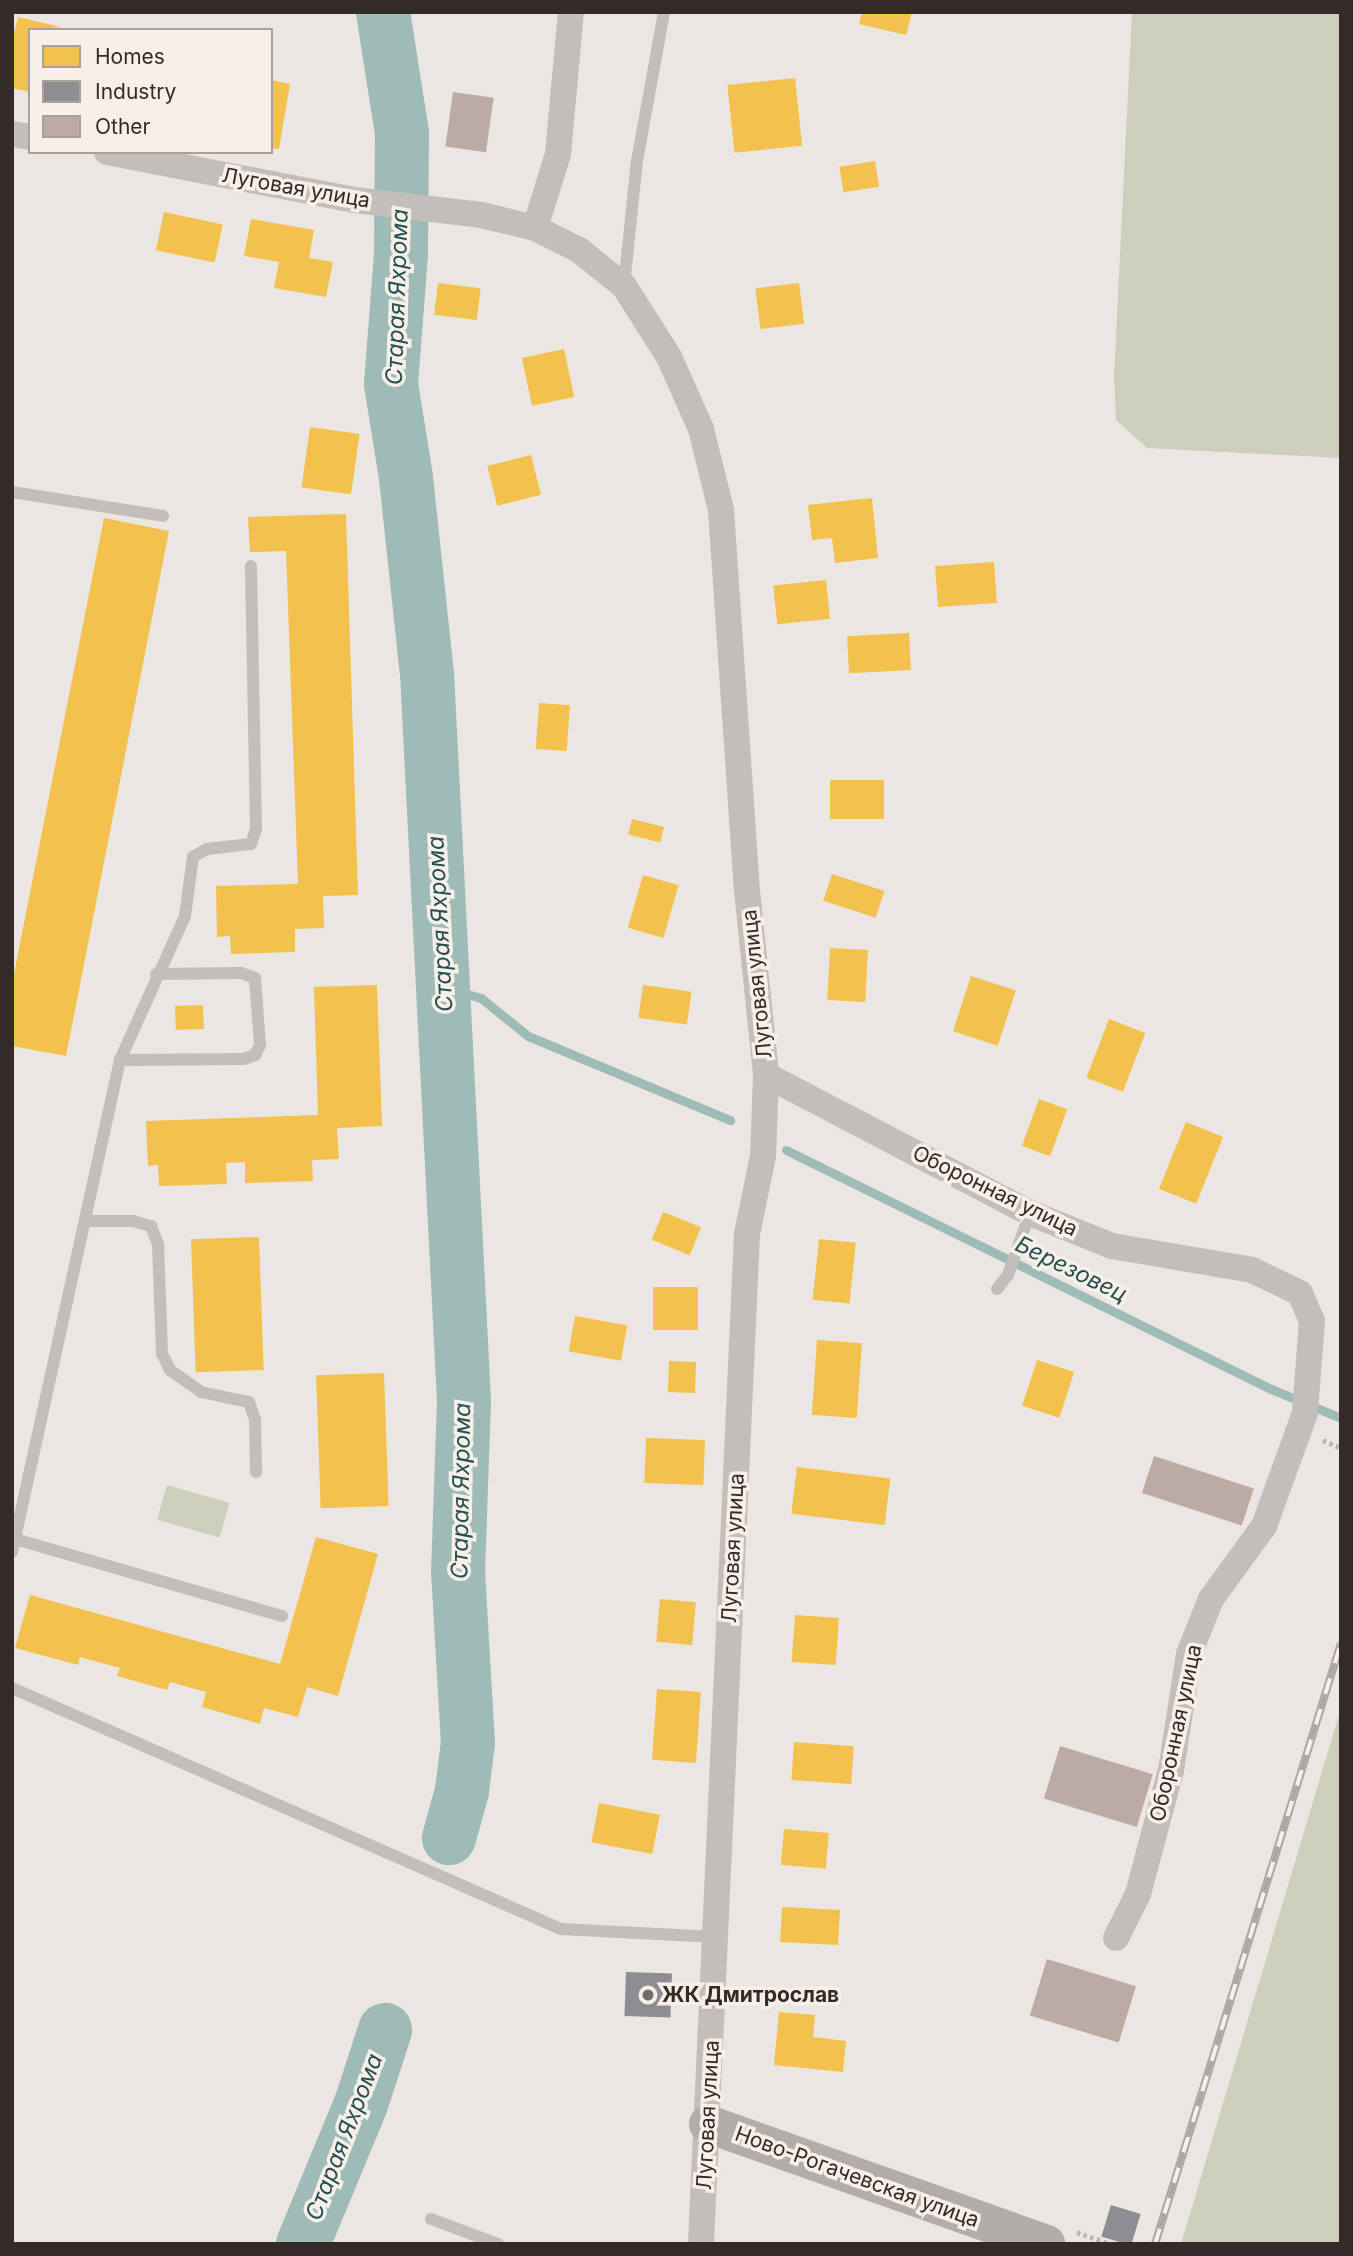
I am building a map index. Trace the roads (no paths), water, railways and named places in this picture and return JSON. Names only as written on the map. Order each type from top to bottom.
[{"type":"main road","name":"Ново-Рогачевская улица","points":[[708,2124],[1046,2244]]},
{"type":"street","points":[[535,228],[558,154],[571,12]]},
{"type":"street","name":"Луговая улица","points":[[117,154],[354,200],[481,215],[535,228],[579,250],[624,286],[669,357],[696,417],[721,510],[746,881],[766,1074],[763,1156],[747,1234],[701,2244]]},
{"type":"street","name":"Оборонная улица","points":[[766,1074],[1030,1213],[1112,1246],[1252,1270],[1300,1293],[1312,1321],[1307,1404],[1264,1526],[1211,1599],[1189,1654],[1166,1793],[1138,1894],[1116,1938]]},
{"type":"lane","points":[[624,286],[637,161],[664,12]]},
{"type":"lane","points":[[12,492],[163,516]]},
{"type":"lane","points":[[251,566],[256,830],[251,844],[239,849],[208,849],[193,857],[185,916],[156,974],[120,1060],[14,1546],[282,1616]]},
{"type":"lane","points":[[120,1060],[244,1059],[255,1055],[260,1045],[255,978],[241,973],[156,974]]},
{"type":"lane","points":[[997,1289],[1009,1275],[1030,1213]]},
{"type":"lane","points":[[85,1221],[133,1220],[150,1226],[158,1244],[162,1354],[170,1370],[201,1392],[249,1402],[255,1419],[256,1472]]},
{"type":"lane","points":[[12,1688],[561,1929],[716,1937]]},
{"type":"lane","points":[[431,2219],[498,2244]]},
{"type":"waterway","name":"Старая Яхрома","points":[[383,12],[402,134],[401,254],[391,384],[406,478],[427,673],[464,1401],[458,1571],[468,1742],[462,1791],[449,1838]]},
{"type":"waterway","name":"Березовец","points":[[446,1004],[467,994],[481,998],[528,1036],[730,1120]]},
{"type":"waterway","name":"Березовец","points":[[786,1150],[1271,1389],[1341,1418]]},
{"type":"waterway","name":"Старая Яхрома","points":[[303,2244],[361,2104],[385,2030]]},
{"type":"railway","points":[[1155,2244],[1341,1643]]},
{"type":"place","name":"ЖК Дмитрослав","points":[[648,1995]]}]
